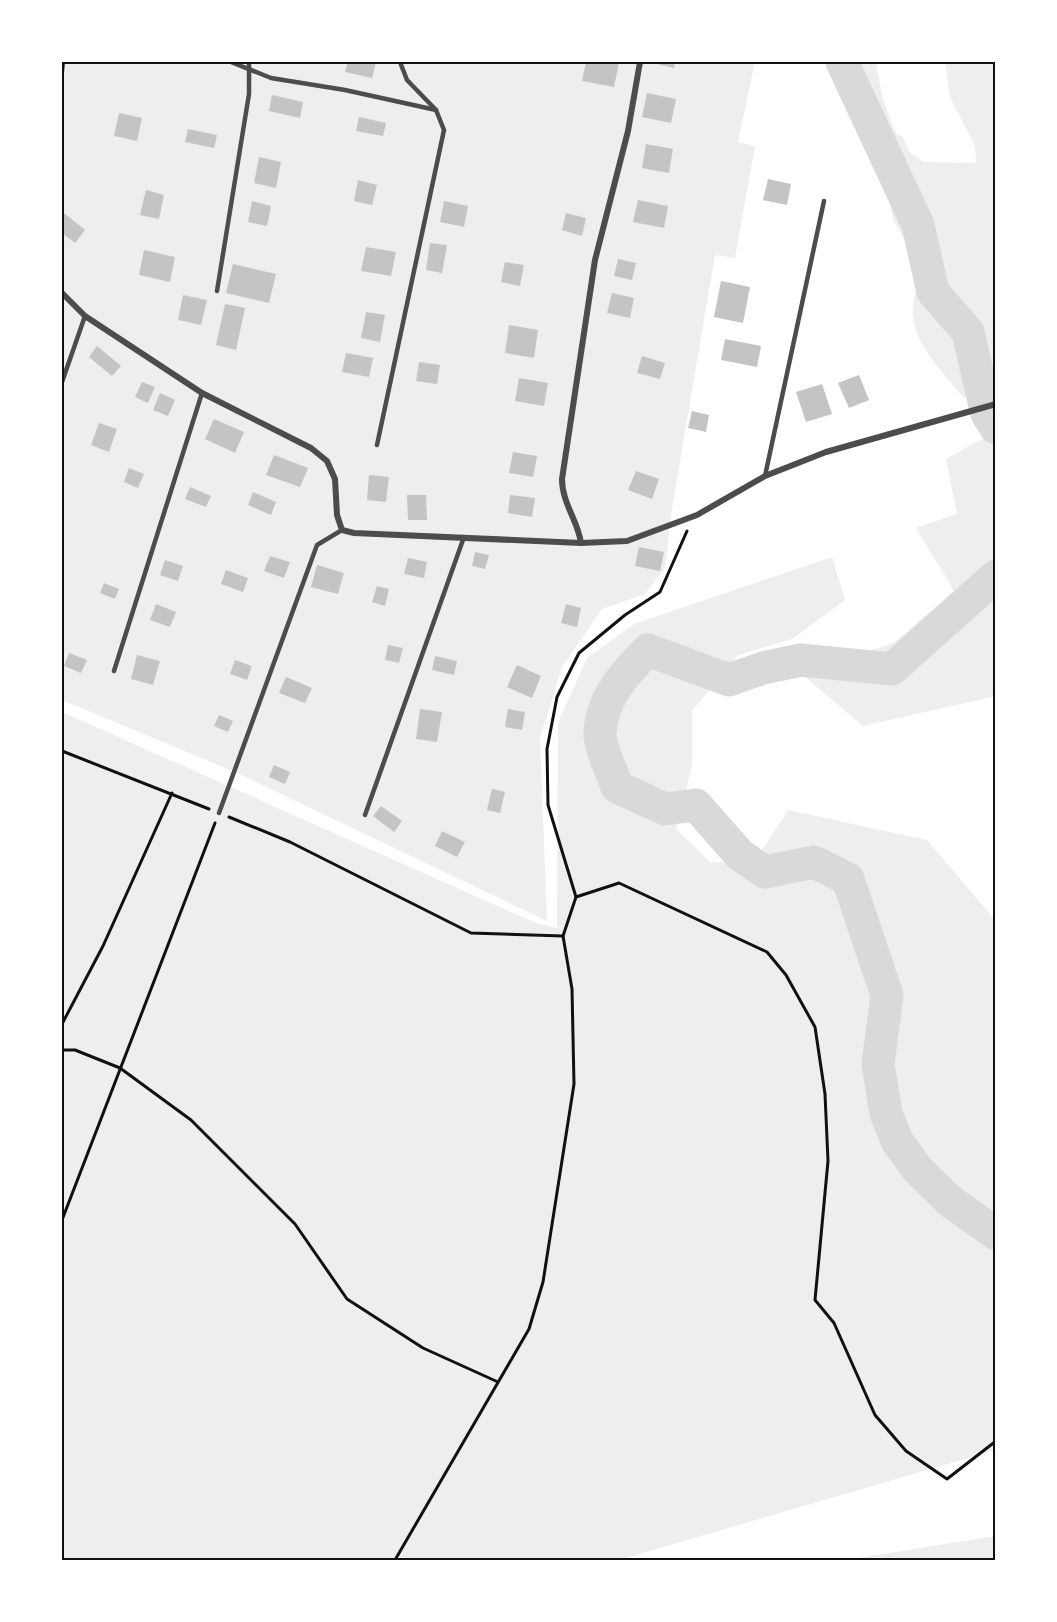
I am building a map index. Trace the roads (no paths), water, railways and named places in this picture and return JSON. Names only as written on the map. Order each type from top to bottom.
[{"type":"street","points":[[581,543],[579,528],[562,492],[561,479],[595,260],[628,131],[640,62]]},
{"type":"street","points":[[62,293],[85,316],[202,393],[311,447],[327,461],[335,479],[336,515],[342,530],[354,533],[581,543],[627,542],[697,515],[765,476],[826,452],[996,404]]},
{"type":"lane","points":[[62,71],[63,62]]},
{"type":"lane","points":[[231,62],[271,78],[345,90],[436,110]]},
{"type":"lane","points":[[217,291],[249,94],[249,62]]},
{"type":"lane","points":[[377,445],[444,130],[436,110],[407,80],[400,62]]},
{"type":"lane","points":[[765,476],[824,201]]},
{"type":"lane","points":[[62,382],[85,316]]},
{"type":"lane","points":[[114,671],[202,393]]},
{"type":"lane","points":[[219,813],[317,545],[342,530]]},
{"type":"lane","points":[[365,815],[464,537]]},
{"type":"waterway","points":[[842,62],[918,225],[933,292],[968,332],[987,414],[996,428]]},
{"type":"waterway","points":[[996,576],[892,669],[801,660],[763,668],[729,680],[648,650],[616,687],[605,709],[600,733],[604,753],[617,787],[665,809],[696,805],[740,855],[765,872],[814,862],[848,879],[887,995],[878,1064],[886,1113],[897,1141],[918,1170],[950,1201],[996,1234]]}]
